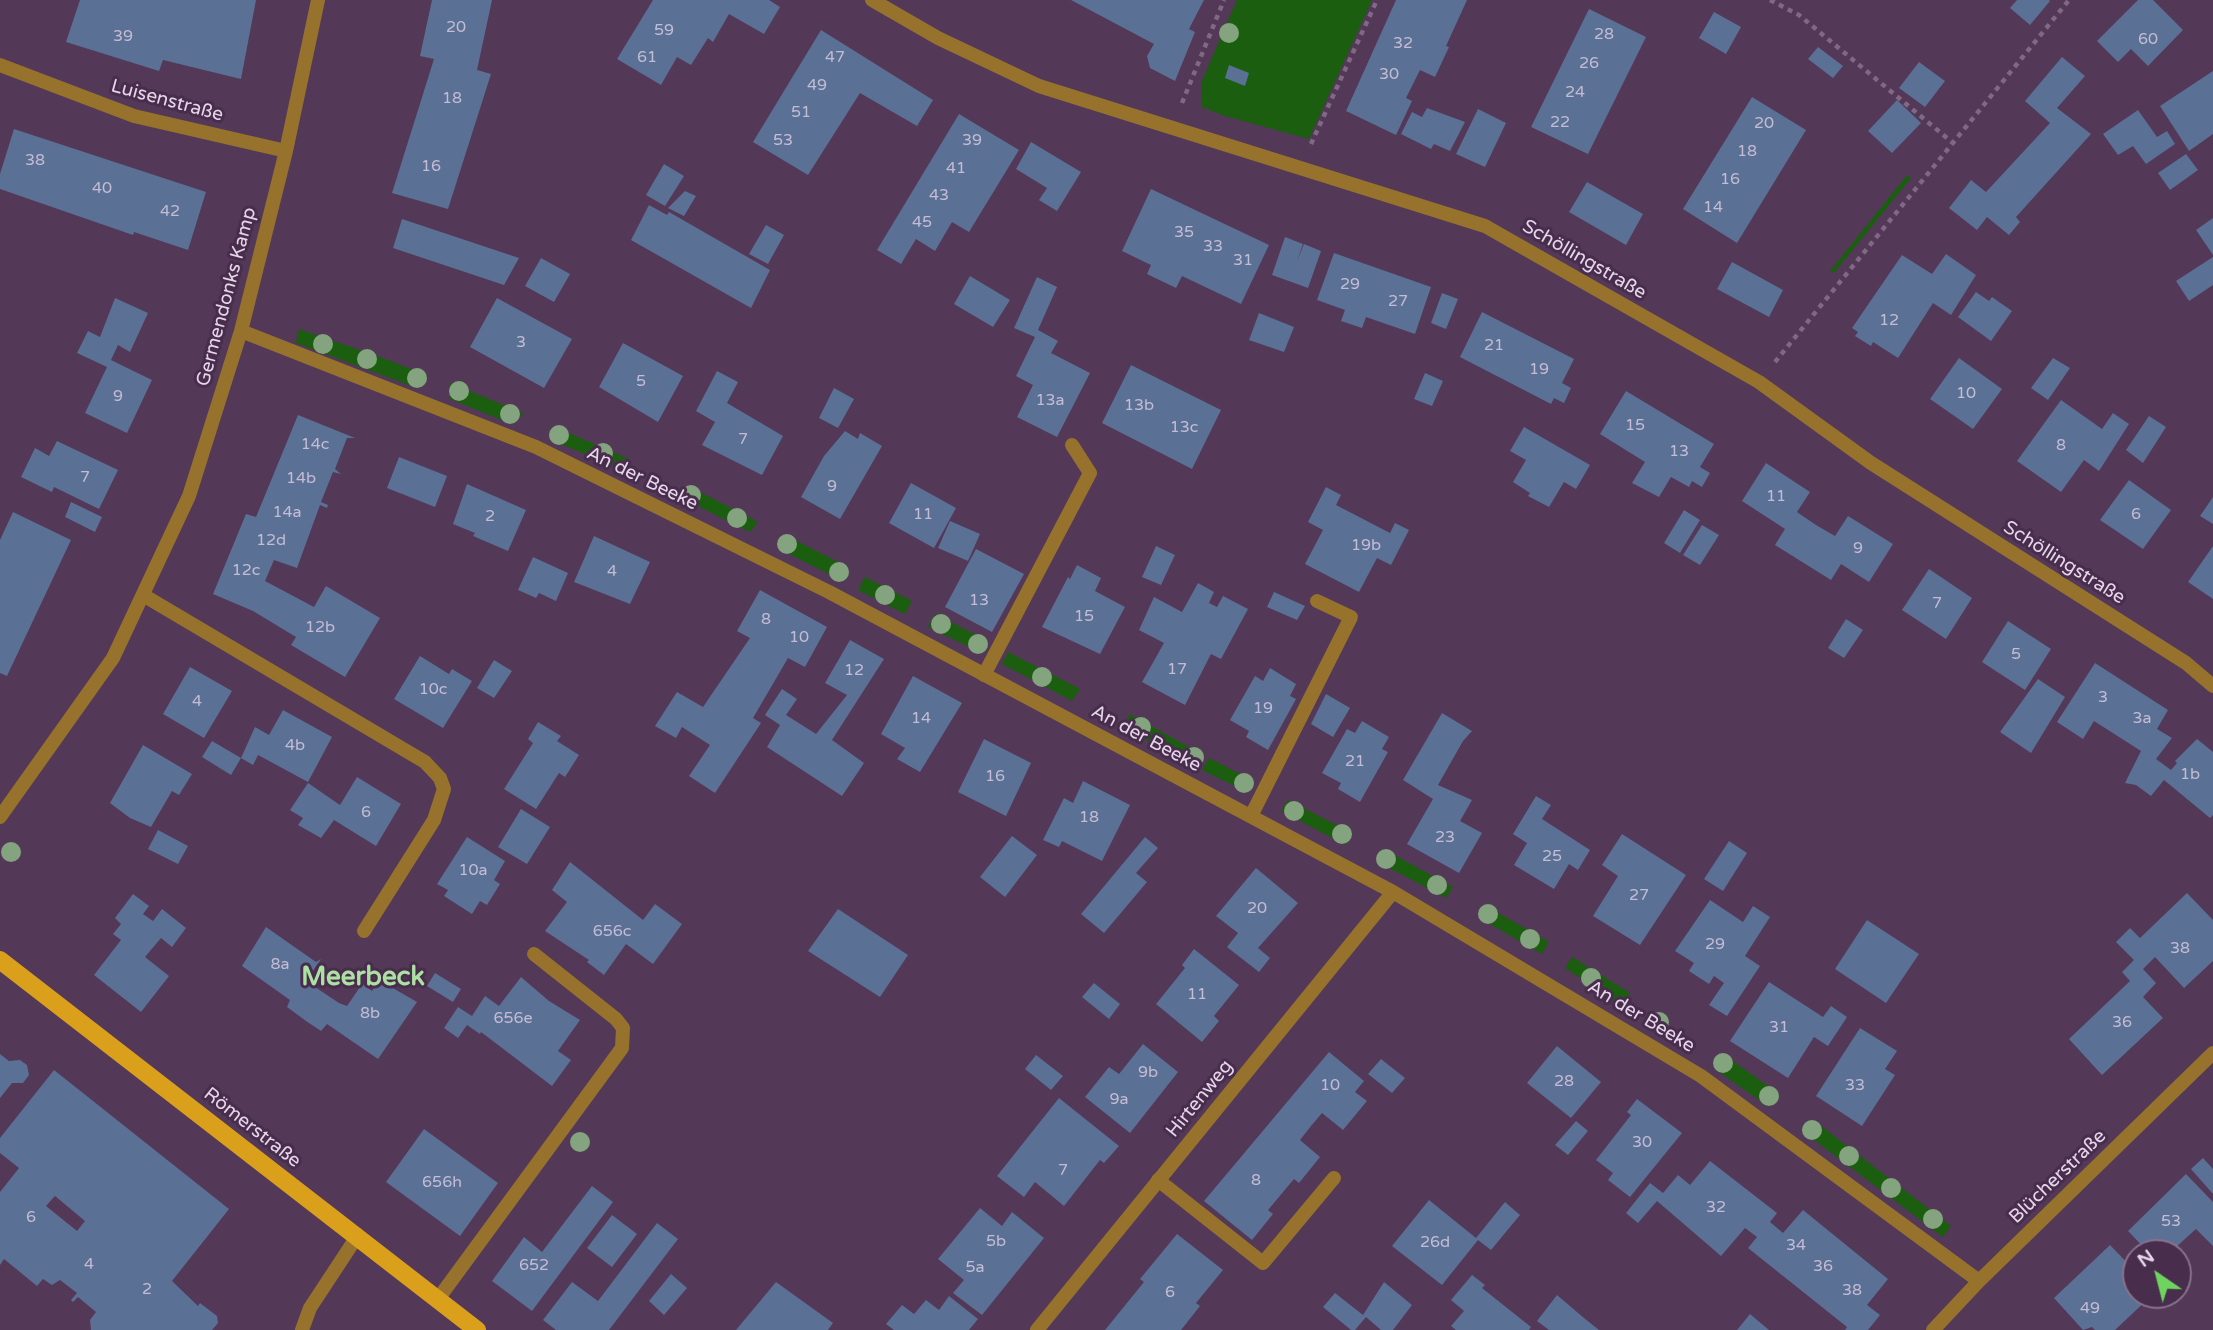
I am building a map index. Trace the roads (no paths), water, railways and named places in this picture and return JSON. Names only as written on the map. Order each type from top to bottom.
[{"type":"main road","name":"Römerstraße","points":[[0,960],[358,1235],[477,1330]]},
{"type":"street","name":"Germendonks Kamp","points":[[0,817],[113,658],[189,496],[241,331],[286,151],[318,0]]},
{"type":"street","name":"Schöllingstraße","points":[[872,0],[939,38],[1039,86],[1485,226],[1759,382],[1871,463],[2186,663],[2213,686]]},
{"type":"street","name":"Luisenstraße","points":[[0,65],[134,116],[286,151]]},
{"type":"street","name":"An der Beeke","points":[[241,331],[536,447],[829,593],[1393,892],[1701,1076],[1979,1281]]},
{"type":"street","points":[[984,674],[1090,473],[1072,445]]},
{"type":"street","points":[[143,595],[425,762],[440,778],[444,789],[434,820],[364,931]]},
{"type":"street","points":[[1251,816],[1351,617],[1317,601]]},
{"type":"street","name":"Hirtenweg","points":[[1037,1330],[1393,892]]},
{"type":"street","points":[[438,1299],[622,1048],[623,1028],[616,1019],[534,954]]},
{"type":"street","name":"Blücherstraße","points":[[1933,1330],[1979,1281],[2213,1053]]},
{"type":"street","points":[[1158,1180],[1263,1263],[1334,1178]]},
{"type":"street","points":[[302,1330],[310,1308],[358,1235]]},
{"type":"district","name":"Meerbeck","points":[[363,978]]}]
